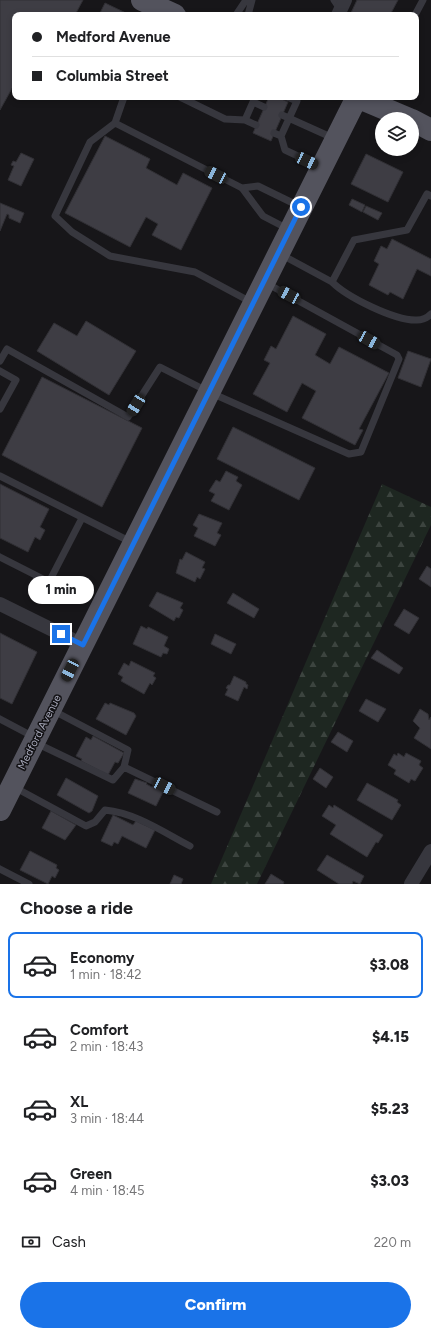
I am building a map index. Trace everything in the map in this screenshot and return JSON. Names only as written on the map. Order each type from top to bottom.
[{"type":"main road","points":[[147,2],[169,12]]},
{"type":"main road","name":"Medford Avenue","points":[[0,810],[355,100]]},
{"type":"main road","points":[[364,100],[392,112]]},
{"type":"main road","points":[[419,124],[431,130]]},
{"type":"street","points":[[0,604],[83,645]]},
{"type":"street","points":[[411,884],[431,851]]},
{"type":"lane","points":[[238,12],[246,0]]},
{"type":"lane","points":[[249,12],[252,0]]},
{"type":"lane","points":[[417,12],[423,0]]},
{"type":"lane","points":[[123,100],[115,123],[90,142],[55,216],[72,232],[110,256],[195,272],[253,303]]},
{"type":"lane","points":[[186,100],[225,119],[245,120],[256,125]]},
{"type":"lane","points":[[245,120],[255,100],[264,107]]},
{"type":"lane","points":[[298,100],[290,118],[278,135],[285,150],[321,167]]},
{"type":"lane","points":[[282,115],[335,139]]},
{"type":"lane","points":[[115,123],[242,188],[263,216],[290,230]]},
{"type":"lane","points":[[242,188],[258,186],[301,207]]},
{"type":"lane","points":[[332,282],[354,240],[407,230],[427,194],[431,196]]},
{"type":"lane","points":[[278,253],[332,282],[342,291],[400,318],[417,320],[425,319],[431,314]]},
{"type":"lane","points":[[0,361],[7,349],[128,417],[160,367],[209,392],[349,454],[361,452],[399,359],[397,355],[264,282]]},
{"type":"lane","points":[[0,371],[16,380],[0,409]]},
{"type":"lane","points":[[0,476],[133,543]]},
{"type":"lane","points":[[0,557],[49,582],[82,518]]},
{"type":"lane","points":[[0,720],[35,740],[113,780],[124,767],[128,750],[50,709]]},
{"type":"lane","points":[[124,767],[217,812]]},
{"type":"lane","points":[[12,786],[86,826],[95,822],[105,810],[117,811],[136,818],[190,846]]},
{"type":"lane","points":[[0,869],[29,884]]},
{"type":"green space","points":[[382,484],[431,507],[431,525],[257,884],[211,884]]},
{"type":"building","points":[[0,0],[83,0],[77,12],[12,12],[12,88],[0,110]]},
{"type":"building","points":[[357,0],[398,0],[392,12],[351,12]]},
{"type":"building","points":[[105,3],[124,12],[100,12]]},
{"type":"building","points":[[268,100],[284,100],[288,102],[271,141],[253,133]]},
{"type":"building","points":[[105,136],[150,159],[146,168],[177,185],[183,173],[212,188],[181,250],[152,235],[158,224],[146,217],[130,247],[65,213]]},
{"type":"building","points":[[21,153],[34,159],[21,186],[8,180],[14,166],[11,165],[13,161],[16,162]]},
{"type":"building","points":[[366,154],[403,172],[388,202],[351,184]]},
{"type":"building","points":[[352,199],[365,205],[362,212],[349,205]]},
{"type":"building","points":[[0,203],[24,213],[20,223],[9,218],[9,215],[7,214],[0,231]]},
{"type":"building","points":[[366,206],[382,213],[378,220],[363,212]]},
{"type":"building","points":[[392,239],[431,259],[431,276],[417,269],[403,299],[390,292],[388,295],[369,285],[379,264],[374,261],[381,246],[387,249]]},
{"type":"building","points":[[293,316],[326,334],[315,355],[330,364],[339,347],[389,373],[359,429],[363,430],[355,445],[302,418],[316,391],[302,383],[287,412],[253,394],[270,363],[264,360],[271,346],[276,349]]},
{"type":"building","points":[[86,321],[136,351],[109,395],[37,351],[54,323],[77,336]]},
{"type":"building","points":[[408,351],[431,359],[421,387],[398,378]]},
{"type":"building","points":[[42,377],[142,428],[102,507],[2,455]]},
{"type":"building","points":[[233,427],[315,468],[299,500],[217,459]]},
{"type":"building","points":[[226,471],[238,477],[236,481],[242,485],[229,510],[211,501],[215,494],[209,491],[216,480],[220,482]]},
{"type":"building","points":[[0,484],[49,509],[40,527],[45,530],[40,540],[35,537],[28,552],[0,538]]},
{"type":"building","points":[[199,514],[222,523],[217,533],[221,535],[215,546],[194,536],[198,528],[193,525]]},
{"type":"building","points":[[186,552],[205,562],[202,568],[205,569],[200,579],[197,577],[195,582],[176,573],[180,559],[182,560]]},
{"type":"building","points":[[427,566],[431,569],[431,587],[419,579]]},
{"type":"building","points":[[157,592],[183,603],[180,608],[183,610],[179,618],[176,617],[174,621],[149,606]]},
{"type":"building","points":[[233,593],[259,609],[254,618],[227,603]]},
{"type":"building","points":[[404,609],[419,618],[409,634],[394,625]]},
{"type":"building","points":[[141,626],[147,629],[148,627],[168,637],[164,646],[169,649],[167,654],[163,653],[161,657],[133,644]]},
{"type":"building","points":[[0,633],[37,652],[12,704],[0,698]]},
{"type":"building","points":[[215,634],[236,644],[231,654],[211,644]]},
{"type":"building","points":[[377,650],[403,668],[399,674],[371,658]]},
{"type":"building","points":[[131,661],[155,673],[153,676],[156,678],[152,685],[150,683],[144,694],[121,681],[123,677],[118,674],[124,663],[129,666]]},
{"type":"building","points":[[234,676],[246,682],[248,685],[247,689],[244,687],[238,701],[225,695],[228,689],[226,688],[230,685]]},
{"type":"building","points":[[366,699],[386,709],[378,722],[359,711]]},
{"type":"building","points":[[105,703],[109,705],[110,703],[134,713],[136,716],[126,735],[96,719]]},
{"type":"building","points":[[420,709],[428,714],[429,720],[431,717],[431,749],[414,738],[420,728],[413,721]]},
{"type":"building","points":[[338,732],[353,741],[347,752],[331,742]]},
{"type":"building","points":[[93,736],[124,753],[118,763],[115,762],[108,775],[81,761],[82,759],[76,756],[86,737],[91,740]]},
{"type":"building","points":[[398,753],[404,757],[406,753],[421,761],[419,765],[423,768],[415,781],[411,779],[409,783],[394,774],[396,770],[388,765],[394,754],[397,756]]},
{"type":"building","points":[[320,768],[333,777],[326,788],[313,779]]},
{"type":"building","points":[[66,778],[98,796],[92,811],[89,813],[57,795]]},
{"type":"building","points":[[135,779],[147,783],[146,784],[163,792],[156,806],[128,793]]},
{"type":"building","points":[[367,783],[398,800],[397,802],[401,805],[392,820],[357,800]]},
{"type":"building","points":[[329,805],[333,808],[334,805],[383,835],[378,843],[376,842],[367,857],[330,834],[336,825],[322,816]]},
{"type":"building","points":[[51,811],[76,825],[65,840],[42,828]]},
{"type":"building","points":[[113,815],[133,825],[136,821],[155,830],[146,848],[122,836],[118,844],[114,842],[112,846],[101,841]]},
{"type":"building","points":[[30,851],[57,865],[56,868],[59,870],[55,878],[52,876],[48,884],[20,870]]},
{"type":"building","points":[[327,855],[364,876],[360,884],[353,881],[352,884],[339,884],[317,870]]},
{"type":"building","points":[[271,874],[284,882],[283,884],[265,884]]},
{"type":"building","points":[[174,875],[183,879],[181,884],[170,884]]},
{"type":"route","points":[[61,634],[83,645],[301,207]]}]
